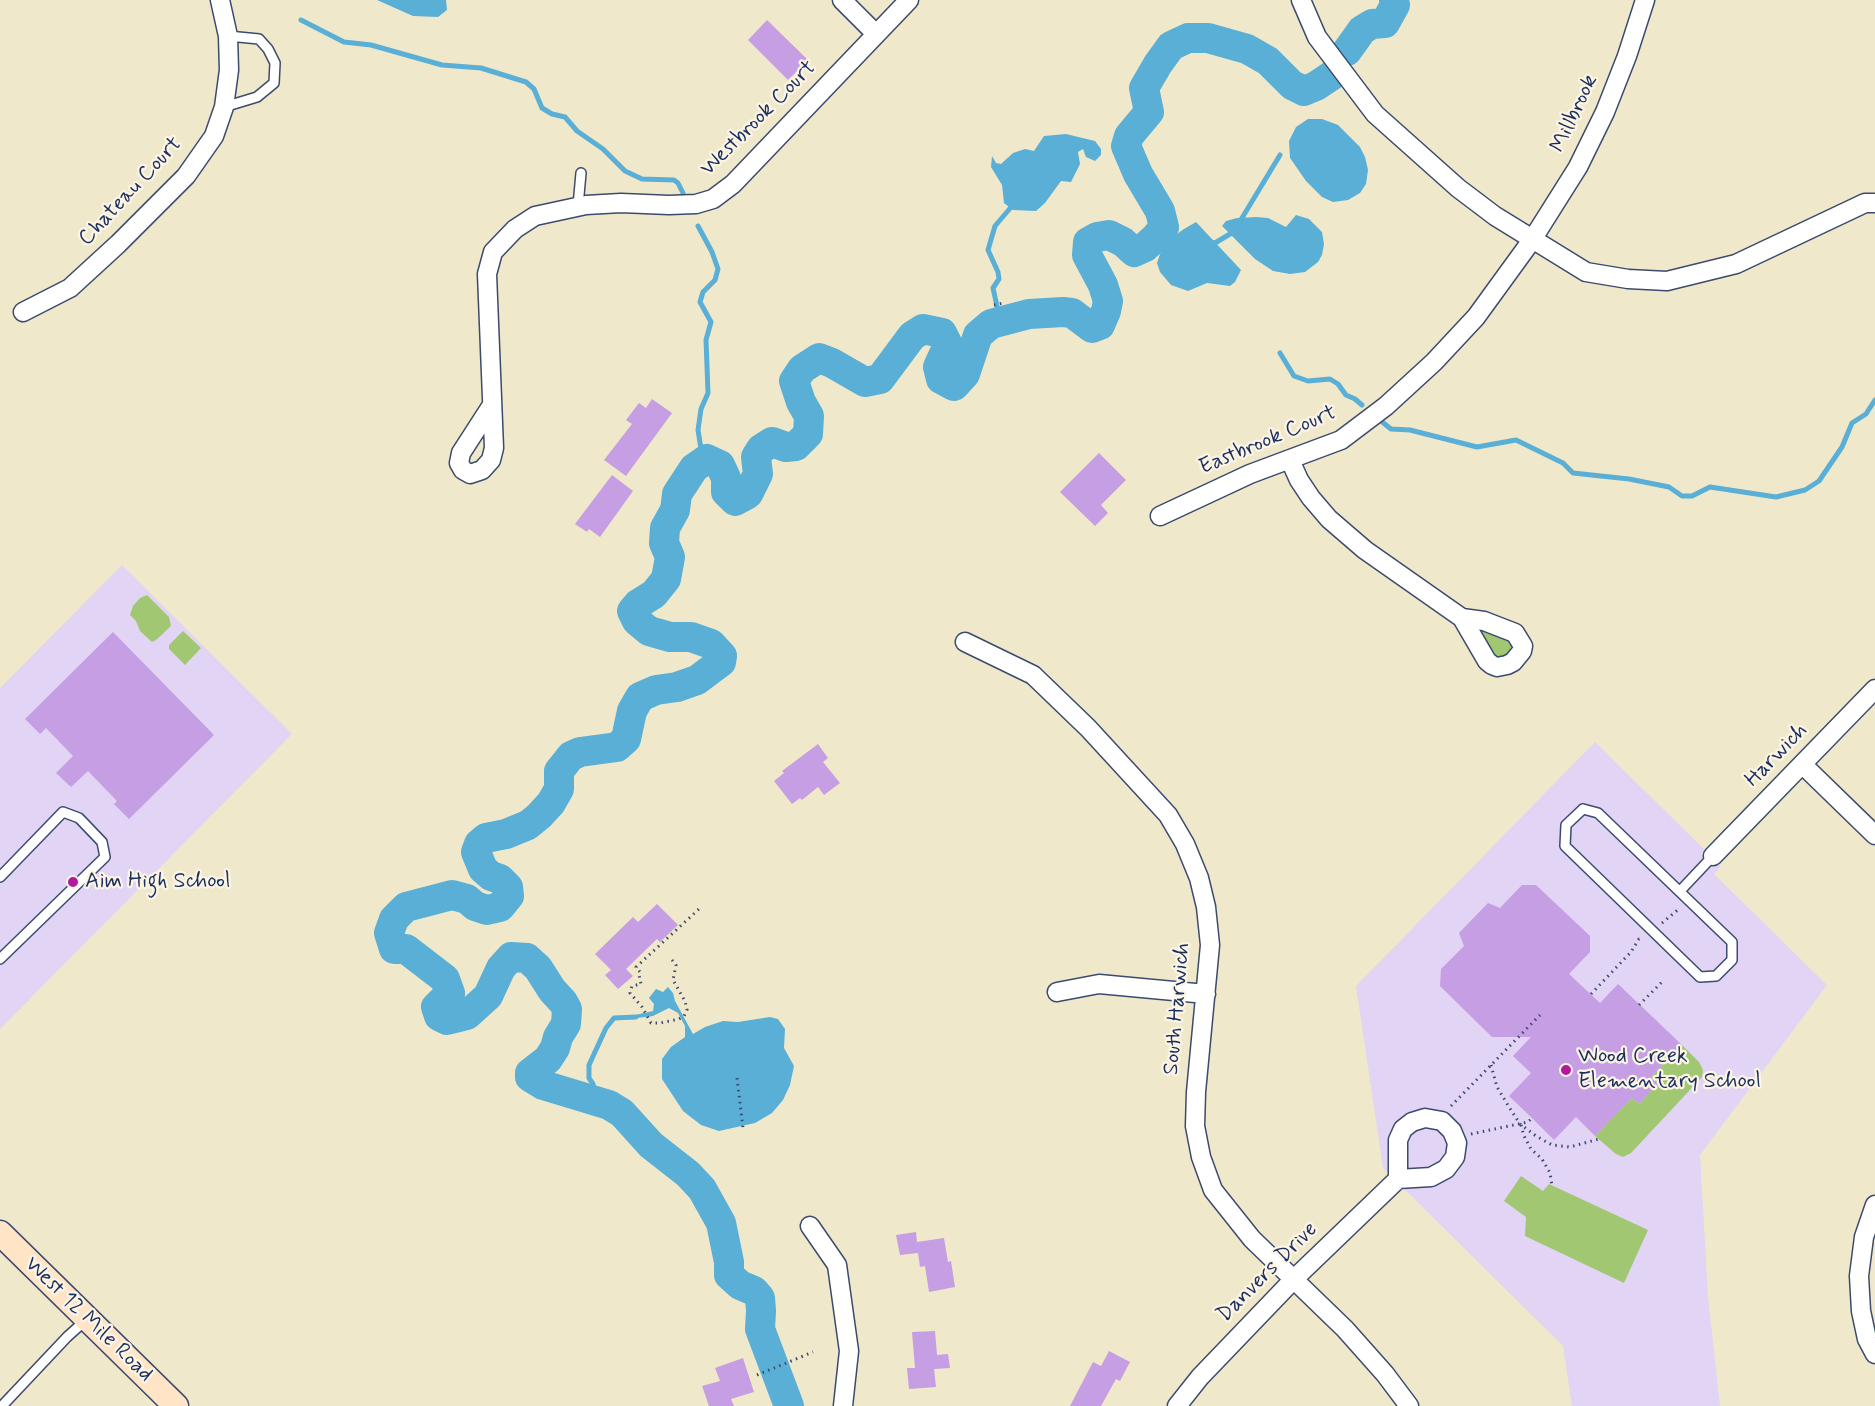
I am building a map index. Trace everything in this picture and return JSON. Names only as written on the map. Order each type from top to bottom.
[{"type":"main road","name":"West 12 Mile Road","points":[[0,1233],[176,1406]]},
{"type":"street","name":"Chateau Court","points":[[23,312],[70,288],[118,244],[186,176],[214,136],[224,107],[229,70],[228,36],[220,0]]},
{"type":"street","points":[[842,0],[876,34]]},
{"type":"street","name":"Westbrook Court","points":[[492,405],[487,274],[493,252],[515,230],[535,216],[578,206],[621,203],[696,204],[713,199],[733,184],[909,0]]},
{"type":"street","points":[[1301,0],[1317,37],[1375,114],[1458,188],[1533,240],[1586,272],[1628,279],[1667,281],[1736,264],[1865,203],[1875,203]]},
{"type":"street","name":"Millbrook","points":[[1533,240],[1578,167],[1605,112],[1627,56],[1644,0]]},
{"type":"street","name":"Eastbrook Court","points":[[1160,516],[1241,478],[1341,440],[1391,402],[1434,362],[1476,317],[1533,240]]},
{"type":"street","points":[[1290,460],[1299,480],[1329,519],[1384,564],[1462,618]]},
{"type":"street","name":"South Harwich","points":[[964,642],[1033,675],[1088,728],[1168,816],[1185,844],[1199,878],[1206,907],[1210,945],[1196,1092],[1195,1126],[1213,1190],[1252,1239],[1345,1329],[1385,1374],[1409,1406]]},
{"type":"street","name":"Harwich","points":[[1713,856],[1875,689]]},
{"type":"street","points":[[1803,765],[1875,835]]},
{"type":"street","points":[[1057,992],[1099,984],[1206,994]]},
{"type":"street","name":"Danvers Drive","points":[[1177,1406],[1200,1377],[1294,1279],[1398,1179]]},
{"type":"street","points":[[1875,1205],[1864,1237],[1859,1276],[1867,1339],[1875,1354]]},
{"type":"street","points":[[810,1226],[837,1265],[849,1351],[843,1406]]},
{"type":"lane","points":[[224,107],[257,97],[274,83],[275,63],[268,49],[259,39],[228,36]]},
{"type":"lane","points":[[578,206],[581,173]]},
{"type":"lane","points":[[1582,809],[1598,813],[1680,891],[1731,942],[1732,960],[1716,976],[1700,977],[1565,846],[1566,825],[1582,809]]},
{"type":"lane","points":[[0,876],[63,812],[79,819],[102,842],[105,857],[0,958]]},
{"type":"lane","points":[[1680,891],[1713,856]]},
{"type":"lane","points":[[2,1404],[87,1319]]},
{"type":"path","points":[[994,305],[1003,303]]},
{"type":"path","points":[[672,960],[676,965],[673,980],[687,1005],[684,1016],[679,1019],[651,1023],[630,993],[632,986],[641,984],[640,972],[636,967],[699,909]]},
{"type":"path","points":[[1591,994],[1631,952]]},
{"type":"path","points":[[1639,1005],[1662,981]]},
{"type":"path","points":[[1446,1112],[1540,1015]]},
{"type":"path","points":[[1491,1065],[1497,1087],[1520,1124],[1531,1149],[1542,1159],[1550,1173],[1552,1186]]},
{"type":"path","points":[[737,1078],[743,1128]]},
{"type":"path","points":[[1466,1136],[1528,1122],[1532,1118]]},
{"type":"path","points":[[1520,1124],[1552,1145],[1570,1146],[1599,1139]]},
{"type":"path","points":[[757,1375],[813,1352]]},
{"type":"shaded area","name":"Aim High School","points":[[122,565],[292,734],[0,1029],[0,688]]},
{"type":"shaded area","name":"Wood Creek Elementary School","points":[[1595,742],[1721,866],[1714,874],[1827,985],[1700,1155],[1708,1297],[1720,1406],[1572,1406],[1563,1346],[1383,1168],[1356,986]]},
{"type":"green space","points":[[147,595],[169,617],[171,626],[152,642],[140,631],[136,621],[130,615],[133,606],[140,598]]},
{"type":"green space","points":[[1478,628],[1510,635],[1515,652],[1496,661]]},
{"type":"green space","points":[[183,631],[201,648],[185,665],[169,649],[169,645]]},
{"type":"green space","points":[[1682,1045],[1699,1062],[1703,1070],[1702,1077],[1631,1153],[1623,1157],[1616,1154],[1595,1136],[1632,1098],[1639,1104],[1658,1084],[1651,1077]]},
{"type":"green space","points":[[1521,1176],[1543,1191],[1549,1184],[1648,1230],[1624,1283],[1525,1236],[1526,1217],[1504,1201]]},
{"type":"water","points":[[377,0],[446,0],[447,10],[438,17],[413,16]]},
{"type":"water","points":[[1308,119],[1322,119],[1338,125],[1360,147],[1368,170],[1366,184],[1360,193],[1348,200],[1333,202],[1322,197],[1306,181],[1290,158],[1289,141],[1296,127]]},
{"type":"water","points":[[1066,134],[1095,141],[1101,149],[1101,155],[1095,161],[1086,157],[1083,149],[1078,152],[1080,164],[1071,182],[1061,181],[1036,211],[1013,210],[1004,203],[1002,185],[991,167],[992,156],[996,163],[1001,164],[1013,153],[1025,149],[1034,151],[1044,136]]},
{"type":"water","points":[[1296,215],[1309,219],[1322,232],[1324,244],[1318,262],[1305,272],[1290,274],[1273,271],[1255,259],[1222,226],[1226,221],[1237,218],[1256,217],[1268,218],[1286,227]]},
{"type":"water","points":[[1196,222],[1241,270],[1235,282],[1230,286],[1207,283],[1188,291],[1171,285],[1160,272],[1157,263],[1160,254],[1174,236]]},
{"type":"water","points":[[668,987],[693,1034],[723,1021],[738,1022],[770,1017],[778,1019],[785,1029],[784,1048],[794,1066],[790,1085],[783,1100],[772,1113],[755,1123],[719,1131],[701,1125],[683,1111],[662,1079],[662,1059],[671,1047],[685,1037],[685,1026],[678,1013],[669,1008],[653,1016],[637,1018],[635,1015],[653,1011],[654,1004],[649,998],[656,989],[663,992]]},
{"type":"building","points":[[767,20],[808,60],[788,80],[748,40]]},
{"type":"building","points":[[652,399],[672,413],[626,476],[604,460],[632,424],[626,420],[639,403],[646,408]]},
{"type":"building","points":[[1099,453],[1126,480],[1101,505],[1108,513],[1095,526],[1060,492]]},
{"type":"building","points":[[612,475],[633,491],[600,537],[589,529],[587,532],[575,524]]},
{"type":"building","points":[[113,632],[214,735],[129,819],[114,804],[117,801],[88,771],[71,787],[56,773],[73,756],[46,728],[40,734],[25,719]]},
{"type":"building","points":[[818,744],[828,758],[823,762],[840,783],[824,795],[818,787],[802,800],[800,798],[792,804],[774,781],[784,773],[782,771]]},
{"type":"building","name":"Wood Creek Elementary School","points":[[1522,885],[1536,885],[1590,936],[1590,952],[1569,974],[1600,1003],[1618,984],[1682,1045],[1651,1077],[1658,1084],[1639,1104],[1632,1098],[1595,1136],[1576,1117],[1554,1140],[1509,1096],[1531,1073],[1513,1056],[1531,1037],[1492,1037],[1440,986],[1441,969],[1464,946],[1459,933],[1488,903],[1500,908]]},
{"type":"building","points":[[657,904],[678,925],[660,942],[657,939],[626,969],[633,976],[618,989],[605,975],[611,970],[595,954],[633,917],[638,922]]},
{"type":"building","points":[[916,1232],[917,1242],[944,1238],[955,1287],[929,1292],[925,1266],[920,1267],[918,1253],[900,1255],[896,1235]]},
{"type":"building","points":[[935,1331],[937,1355],[948,1354],[950,1368],[934,1369],[936,1387],[909,1389],[907,1368],[915,1368],[912,1332]]},
{"type":"building","points":[[1109,1351],[1130,1362],[1120,1381],[1116,1379],[1101,1406],[1070,1406],[1093,1362],[1101,1366]]},
{"type":"building","points":[[743,1358],[754,1392],[731,1399],[734,1406],[709,1406],[702,1386],[720,1381],[715,1368]]},
{"type":"waterway","points":[[1347,51],[1362,30],[1372,24],[1385,23],[1395,5],[1394,0]]},
{"type":"waterway","points":[[301,20],[344,42],[371,45],[442,65],[481,68],[526,82],[534,89],[542,108],[552,114],[565,117],[577,131],[603,149],[625,171],[642,179],[674,180],[683,193]]},
{"type":"waterway","points":[[789,1406],[760,1329],[760,1298],[754,1291],[740,1285],[729,1275],[729,1262],[721,1223],[702,1189],[688,1174],[651,1145],[622,1113],[609,1105],[543,1085],[530,1077],[530,1073],[548,1059],[566,1024],[567,1009],[538,968],[527,958],[511,957],[501,968],[488,996],[467,1015],[447,1020],[439,1016],[436,1007],[450,993],[445,979],[406,949],[394,949],[389,933],[394,919],[406,907],[452,895],[467,899],[475,906],[487,910],[500,907],[509,896],[508,887],[500,879],[491,876],[483,869],[476,852],[479,844],[486,838],[506,834],[528,825],[539,816],[551,803],[559,789],[559,771],[571,756],[580,752],[617,747],[626,739],[632,711],[640,697],[656,690],[677,687],[697,680],[721,662],[722,656],[711,644],[691,637],[670,637],[649,631],[637,621],[632,611],[638,604],[654,594],[666,579],[670,557],[664,543],[665,528],[675,510],[677,494],[694,468],[707,459],[720,465],[726,478],[726,492],[735,501],[748,494],[758,474],[756,457],[761,449],[772,442],[786,447],[796,446],[808,434],[809,416],[801,402],[794,381],[802,369],[819,358],[865,382],[880,379],[912,336],[923,329],[942,333],[948,345],[938,367],[941,379],[954,386],[965,374],[978,335],[991,324],[1029,314],[1063,312],[1072,313],[1092,328],[1100,325],[1108,301],[1103,285],[1087,255],[1088,242],[1097,237],[1109,235],[1123,242],[1134,252],[1145,247],[1164,227],[1160,211],[1138,174],[1126,146],[1129,136],[1149,112],[1144,88],[1171,46],[1188,38],[1208,38],[1247,49],[1268,61],[1292,85],[1304,91],[1331,76]]},
{"type":"waterway","points":[[1239,223],[1280,155]]},
{"type":"waterway","points":[[1000,320],[993,288],[999,279],[998,272],[988,250],[995,226],[1012,206]]},
{"type":"waterway","points":[[698,226],[718,269],[715,280],[703,292],[700,302],[711,322],[706,340],[708,393],[701,409],[698,430],[703,461]]},
{"type":"waterway","points":[[1209,242],[1215,243],[1235,231]]},
{"type":"waterway","points":[[1155,238],[1168,245],[1173,244]]},
{"type":"waterway","points":[[1280,353],[1294,376],[1308,381],[1330,379],[1338,384],[1346,395],[1362,405]]},
{"type":"waterway","points":[[1381,421],[1391,429],[1410,430],[1477,447],[1516,440],[1563,463],[1573,473],[1629,479],[1669,487],[1682,496],[1692,496],[1710,487],[1776,497],[1805,490],[1819,481],[1842,447],[1852,423],[1866,414],[1875,400]]},
{"type":"waterway","points":[[596,1101],[593,1084],[589,1078],[589,1065],[606,1028],[614,1018],[636,1017]]},
{"type":"place","name":"Aim High School","points":[[73,882]]},
{"type":"place","name":"Wood Creek Elementary School","points":[[1566,1070]]}]
